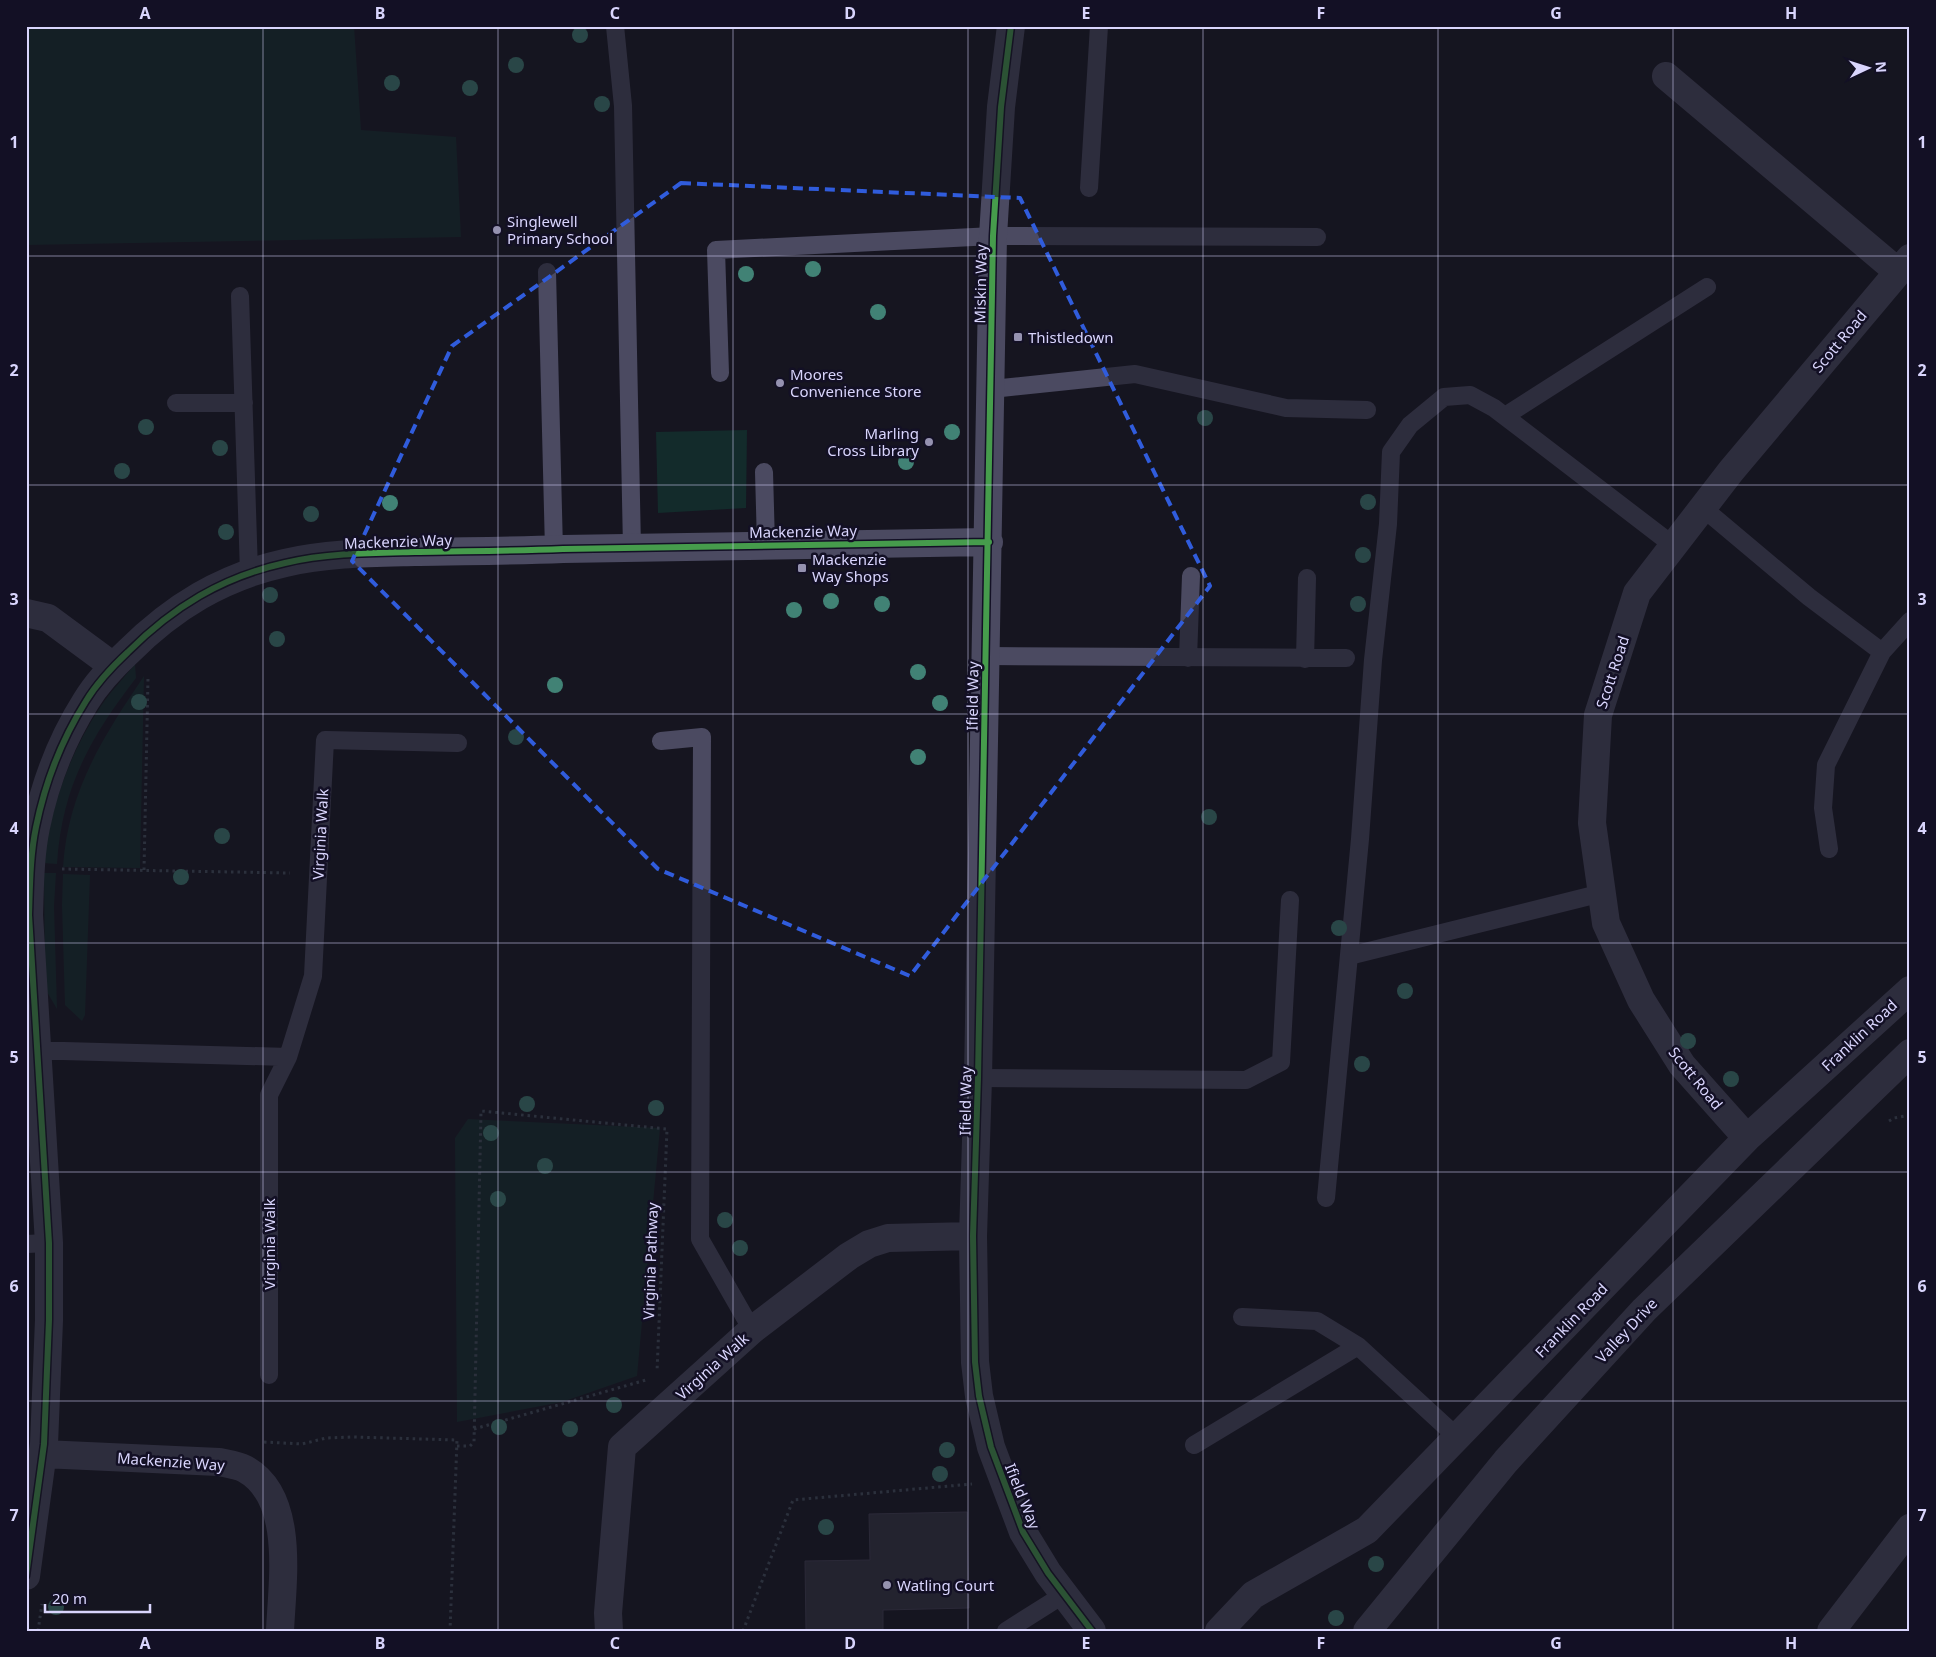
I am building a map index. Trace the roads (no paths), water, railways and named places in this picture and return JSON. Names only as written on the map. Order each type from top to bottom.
[{"type":"street","name":"Miskin Way","points":[[989,542],[994,236],[1002,107],[1011,26]]},
{"type":"street","points":[[1666,76],[1903,265]]},
{"type":"street","name":"Scott Road","points":[[1747,1138],[1682,1065],[1641,1000],[1606,923],[1592,823],[1598,714],[1638,593],[1731,471],[1903,265]]},
{"type":"street","name":"Mackenzie Way","points":[[26,1576],[43,1454],[49,1343],[37,1243],[36,1051],[29,915],[30,868],[35,828],[50,777],[64,740],[86,700],[113,666],[149,630],[184,604],[218,585],[249,572],[309,558],[359,554],[766,544],[989,542]]},
{"type":"street","name":"Ifield Way","points":[[989,542],[974,1236],[973,1305],[976,1377],[990,1447],[1023,1532],[1033,1551],[1063,1595],[1092,1631]]},
{"type":"street","points":[[26,613],[48,618],[113,666]]},
{"type":"street","name":"Franklin Road","points":[[1219,1631],[1253,1595],[1367,1530],[1747,1138],[1910,990]]},
{"type":"street","name":"Valley Drive","points":[[1367,1631],[1506,1461],[1644,1310],[1910,1053]]},
{"type":"street","name":"Virginia Walk","points":[[609,1631],[608,1613],[622,1447],[752,1330],[849,1256],[869,1244],[888,1238],[974,1236]]},
{"type":"street","name":"Mackenzie Way","points":[[43,1454],[219,1462],[239,1467],[252,1474],[267,1489],[276,1505],[280,1518],[282,1554],[280,1631]]},
{"type":"street","points":[[1831,1631],[1910,1528]]},
{"type":"lane","points":[[615,26],[623,106],[632,548]]},
{"type":"lane","points":[[1089,188],[1100,26]]},
{"type":"lane","points":[[720,373],[716,250],[994,236],[1318,237]]},
{"type":"lane","points":[[547,272],[554,550]]},
{"type":"lane","points":[[1505,416],[1707,287]]},
{"type":"lane","points":[[240,296],[249,572]]},
{"type":"lane","points":[[992,388],[1135,374],[1286,408],[1367,410]]},
{"type":"lane","points":[[1326,1198],[1349,956],[1373,660],[1388,524],[1391,452],[1410,425],[1444,397],[1470,395],[1505,416],[1674,546]]},
{"type":"lane","points":[[176,403],[244,403]]},
{"type":"lane","points":[[764,472],[766,544]]},
{"type":"lane","points":[[1703,508],[1809,597],[1882,652]]},
{"type":"lane","points":[[1188,658],[1191,576]]},
{"type":"lane","points":[[1305,659],[1307,578]]},
{"type":"lane","points":[[1829,849],[1823,808],[1826,766],[1882,652],[1910,621]]},
{"type":"lane","points":[[986,656],[1346,658]]},
{"type":"lane","points":[[661,741],[702,737],[700,1239],[752,1330]]},
{"type":"lane","name":"Virginia Walk","points":[[269,1375],[269,1095],[288,1057],[313,976],[325,740],[458,743]]},
{"type":"lane","points":[[1349,956],[1602,893]]},
{"type":"lane","points":[[978,1078],[1246,1080],[1280,1062],[1290,900]]},
{"type":"lane","points":[[36,1051],[63,1050],[288,1057]]},
{"type":"lane","points":[[1242,1317],[1317,1321],[1358,1346],[1457,1437]]},
{"type":"lane","points":[[1194,1445],[1358,1346]]},
{"type":"lane","points":[[1006,1631],[1063,1595]]},
{"type":"place","name":"Singlewell Primary School","points":[[497,230]]},
{"type":"place","name":"Thistledown","points":[[1018,337]]},
{"type":"place","name":"Moores Convenience Store","points":[[780,383]]},
{"type":"place","name":"Marling Cross Library","points":[[929,442]]},
{"type":"place","name":"Mackenzie Way Shops","points":[[802,568]]},
{"type":"place","name":"Watling Court","points":[[887,1585]]}]
